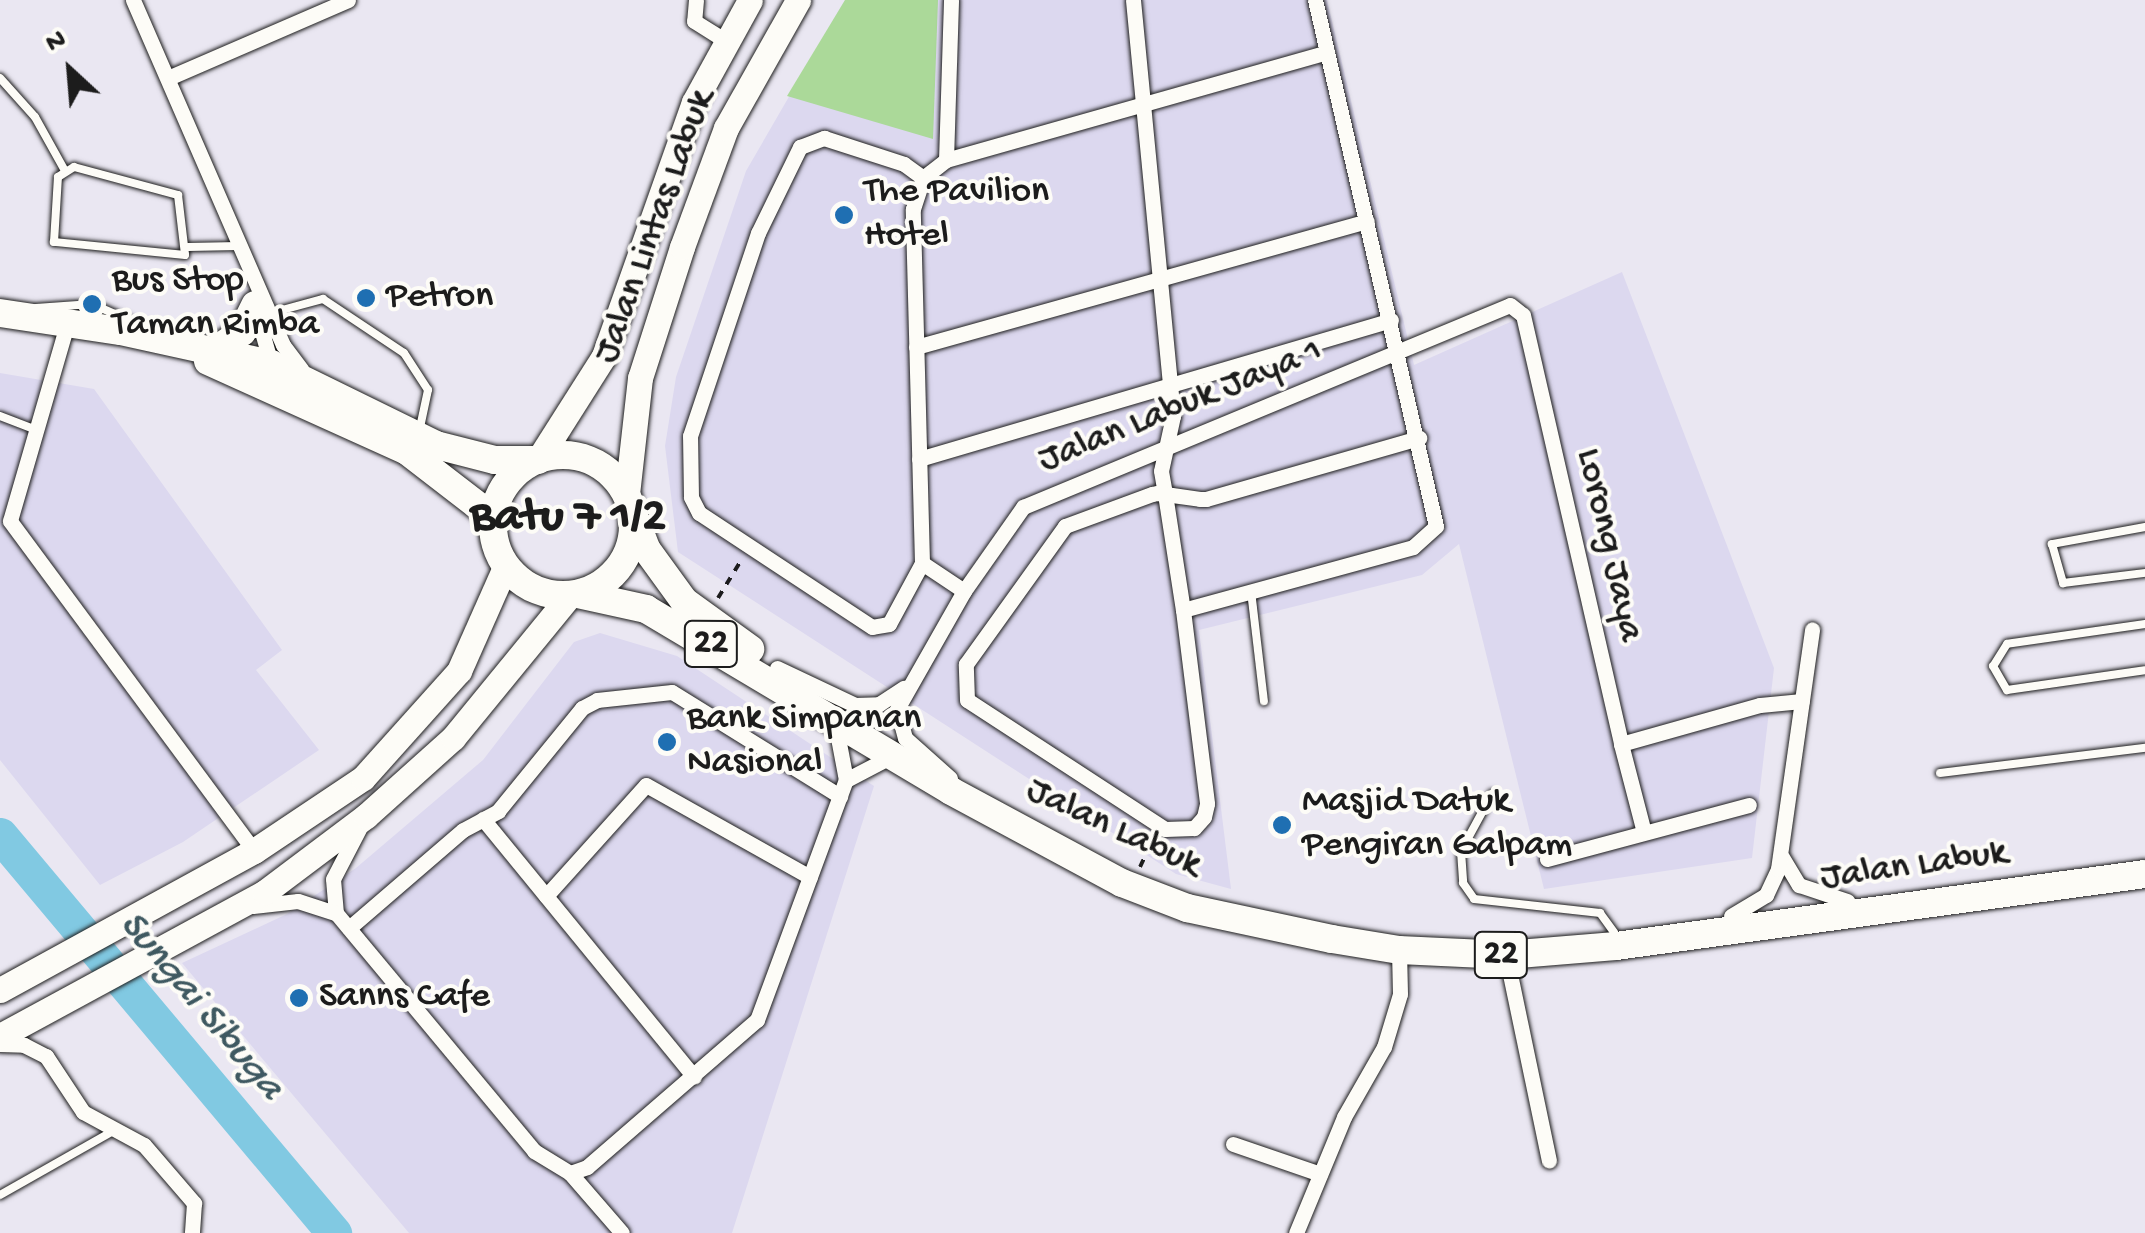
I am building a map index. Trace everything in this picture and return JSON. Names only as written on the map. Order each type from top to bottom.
[{"type":"highway","points":[[216,350],[242,332],[263,309]]},
{"type":"highway","points":[[1,313],[216,350],[271,364],[312,380],[413,443],[494,518],[506,566]]},
{"type":"highway","points":[[172,344],[356,424],[413,443],[466,455],[538,460]]},
{"type":"highway","points":[[271,364],[285,386],[356,424]]},
{"type":"highway","name":"22","points":[[538,460],[589,460],[630,504]]},
{"type":"highway","points":[[494,518],[508,482],[538,460]]},
{"type":"highway","points":[[574,594],[615,573],[633,535],[630,504]]},
{"type":"highway","name":"Jalan Labuk","points":[[630,504],[663,576],[706,617],[777,668],[950,778],[1099,859],[1255,914],[1411,940],[1508,942],[1614,932],[2145,861]]},
{"type":"highway","name":"22","points":[[506,566],[541,592],[574,594]]},
{"type":"highway","name":"Jalan Labuk","points":[[574,594],[646,609],[893,756],[1122,883],[1224,917],[1399,950],[1506,954],[1616,946],[2145,874]]},
{"type":"main road","name":"Jalan Lintas Labuk","points":[[538,460],[604,356],[671,160],[724,40],[750,0]]},
{"type":"main road","name":"Jalan Lintas Labuk","points":[[630,504],[640,378],[682,247],[726,128],[798,0]]},
{"type":"main road","points":[[0,990],[254,852],[348,790],[426,715],[459,672],[506,566]]},
{"type":"main road","points":[[0,1036],[235,910],[366,816],[453,738],[574,594]]},
{"type":"street","points":[[134,0],[263,309],[289,356],[312,380]]},
{"type":"street","points":[[168,78],[348,0]]},
{"type":"street","points":[[696,0],[694,21],[724,40]]},
{"type":"street","points":[[946,160],[951,0]]},
{"type":"street","points":[[1133,0],[1173,416],[1167,444],[1166,494],[1207,804],[1194,828],[1165,829],[973,708],[963,689],[966,664],[1055,534],[1152,494],[1166,494],[1206,499],[1419,438]]},
{"type":"street","points":[[1183,610],[1413,547],[1432,534],[1438,517],[1315,0]]},
{"type":"street","points":[[923,178],[904,164],[810,139],[758,233],[690,436],[694,506],[876,628],[890,624],[922,563],[912,209],[923,178],[946,160],[1144,109],[1327,52]]},
{"type":"street","points":[[916,347],[1158,284],[1368,221]]},
{"type":"street","name":"Lorong Jaya","points":[[1398,354],[1505,306],[1523,314],[1622,744]]},
{"type":"street","points":[[263,309],[271,364]]},
{"type":"street","points":[[919,460],[1391,320]]},
{"type":"street","points":[[68,322],[10,506],[16,534],[254,852]]},
{"type":"street","name":"Jalan Labuk Jaya 1","points":[[904,688],[964,590],[1023,507],[1167,444],[1398,354]]},
{"type":"street","points":[[922,563],[964,590]]},
{"type":"street","points":[[1731,916],[1766,895],[1780,853],[1812,629]]},
{"type":"street","points":[[777,668],[855,705],[878,704],[904,688]]},
{"type":"street","points":[[904,688],[898,729],[950,778]]},
{"type":"street","points":[[349,928],[483,818],[498,811],[582,708],[655,689],[684,698],[843,788]]},
{"type":"street","points":[[1644,832],[1622,744],[1760,705],[1802,701]]},
{"type":"street","points":[[833,718],[843,788]]},
{"type":"street","points":[[570,1173],[586,1167],[757,1020],[843,788],[866,764],[893,756]]},
{"type":"street","points":[[546,896],[646,784],[810,877]]},
{"type":"street","points":[[1547,859],[1749,805]]},
{"type":"street","points":[[336,913],[333,879],[366,816]]},
{"type":"street","points":[[483,818],[694,1077]]},
{"type":"street","points":[[1780,853],[1799,886],[1847,901]]},
{"type":"street","points":[[235,910],[298,901],[336,913],[534,1151],[570,1173],[622,1233]]},
{"type":"street","points":[[1296,1233],[1320,1174],[1384,1047],[1400,994],[1399,950]]},
{"type":"street","points":[[1506,954],[1549,1161]]},
{"type":"street","points":[[0,1044],[35,1049],[83,1112],[144,1145],[194,1203],[192,1233]]},
{"type":"street","points":[[1233,1144],[1320,1174]]},
{"type":"lane","points":[[0,78],[35,117],[65,171]]},
{"type":"lane","points":[[188,248],[184,207],[166,187],[74,167],[58,178],[54,242],[178,259],[188,248],[238,246]]},
{"type":"lane","points":[[263,309],[323,299],[404,353],[428,390],[413,443]]},
{"type":"lane","points":[[1,313],[92,304],[172,344]]},
{"type":"lane","points":[[0,416],[36,430]]},
{"type":"lane","points":[[2145,527],[2052,544],[2062,583],[2145,573]]},
{"type":"lane","points":[[1251,591],[1264,701]]},
{"type":"lane","points":[[2145,624],[2006,644],[1993,666],[1996,681],[2007,690],[2145,670]]},
{"type":"lane","points":[[1940,773],[2145,748]]},
{"type":"lane","points":[[1492,794],[1461,851],[1463,883],[1474,898],[1600,912],[1614,932]]},
{"type":"lane","points":[[0,1195],[113,1131]]},
{"type":"path","points":[[706,617],[750,547]]},
{"type":"path","points":[[1146,855],[1156,834]]},
{"type":"shaded area","points":[[845,0],[1327,0],[1414,365],[1622,272],[1774,668],[1752,858],[1544,889],[1459,544],[1422,575],[1199,630],[1231,889],[1176,874],[678,552],[665,446],[676,377],[746,171]]},
{"type":"shaded area","points":[[0,373],[94,389],[282,650],[256,670],[319,750],[183,842],[100,885],[0,760]]},
{"type":"shaded area","points":[[600,633],[677,656],[874,786],[732,1233],[409,1233],[182,963],[287,914],[356,868],[483,760],[574,642]]},
{"type":"green space","points":[[845,0],[938,0],[933,139],[787,96]]},
{"type":"waterway","name":"Sungai Sibuga","points":[[0,835],[334,1233]]},
{"type":"place","name":"The Pavilion Hotel","points":[[844,215]]},
{"type":"place","name":"Petron","points":[[366,298]]},
{"type":"place","name":"Bus Stop Taman Rimba","points":[[92,304]]},
{"type":"place","name":"Bank Simpanan Nasional","points":[[667,742]]},
{"type":"place","name":"Masjid Datuk Pengiran Galpam","points":[[1282,825]]},
{"type":"place","name":"Sanns Cafe","points":[[299,998]]},
{"type":"district","name":"Batu 7 1/2","points":[[568,519]]}]
